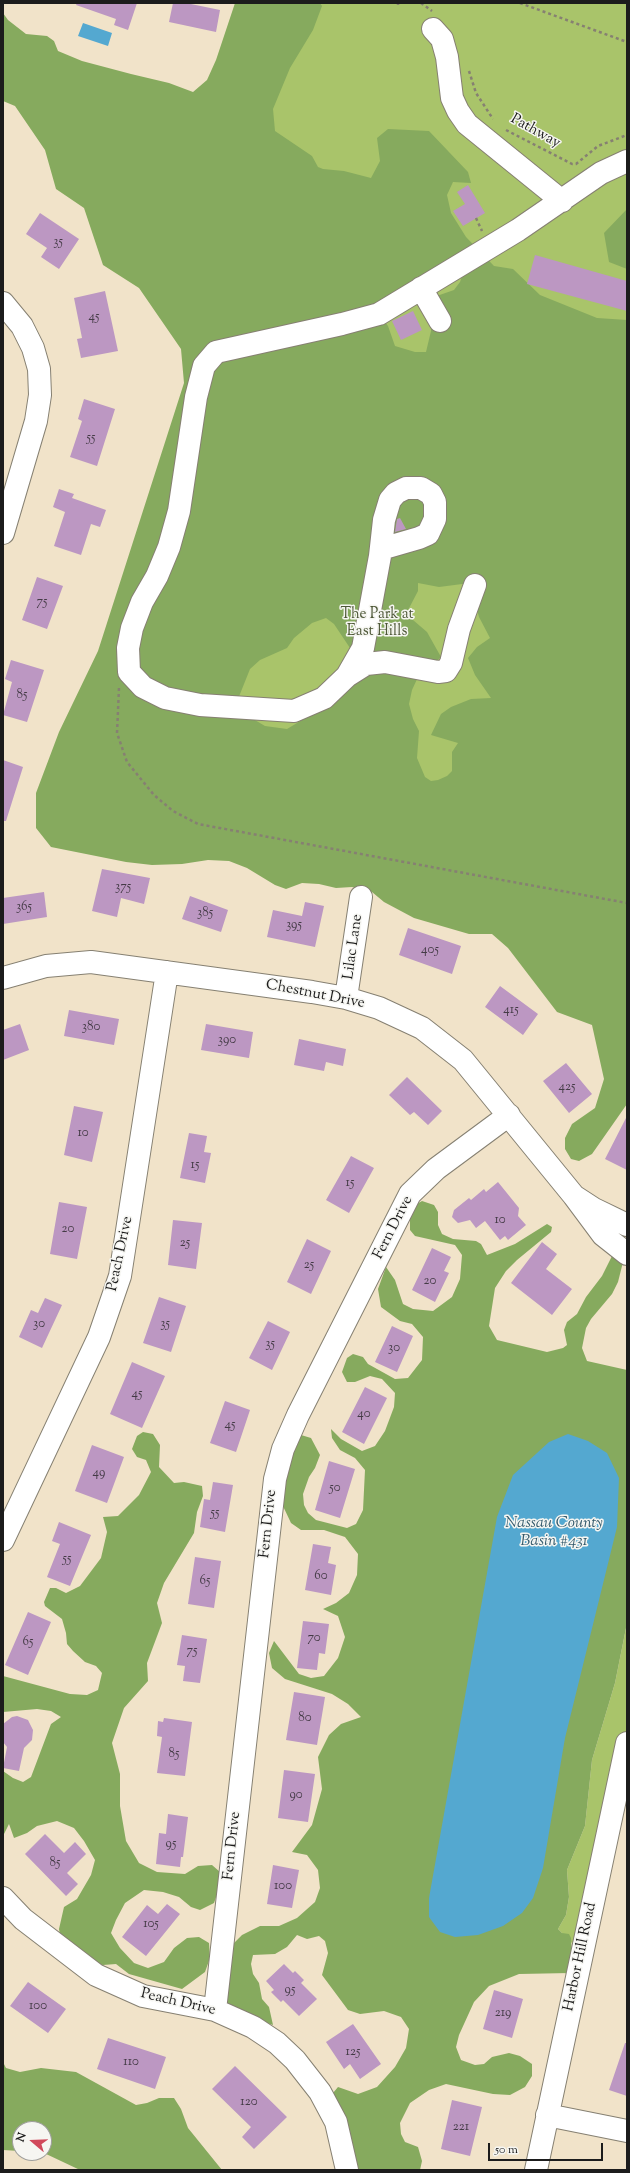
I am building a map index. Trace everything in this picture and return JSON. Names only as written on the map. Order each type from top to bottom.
[{"type":"street","points":[[434,22],[442,39],[447,57],[452,98],[458,112],[467,124],[562,200]]},
{"type":"street","points":[[475,585],[461,623],[451,663],[446,671],[438,672],[385,662],[366,664],[348,676],[324,698],[294,711],[200,705],[165,698],[143,687],[129,672],[128,648],[132,628],[142,602],[157,576],[169,547],[179,511],[196,397],[204,366],[216,352],[342,324],[378,314],[518,230],[602,174],[627,162]]},
{"type":"street","points":[[421,288],[440,321]]},
{"type":"street","points":[[3,303],[22,326],[33,348],[39,369],[40,395],[36,420],[3,533]]},
{"type":"street","points":[[348,676],[363,648],[381,548]]},
{"type":"street","name":"Lilac Lane","points":[[346,998],[361,896]]},
{"type":"street","name":"Chestnut Drive","points":[[3,978],[46,966],[70,963],[111,964],[346,998],[379,1008],[422,1028],[463,1060],[574,1196],[603,1235],[627,1254]]},
{"type":"street","name":"Peach Drive","points":[[3,1540],[9,1513],[99,1337],[120,1276],[167,972]]},
{"type":"street","name":"Fern Drive","points":[[215,2010],[274,1479],[283,1449],[298,1416],[410,1194],[436,1169],[509,1115]]},
{"type":"street","name":"Chestnut Drive","points":[[574,1196],[594,1209],[627,1225]]},
{"type":"street","name":"Harbor Hill Road","points":[[536,2170],[627,1743]]},
{"type":"street","name":"Peach Drive","points":[[3,1898],[22,1919],[96,1975],[143,1996],[215,2010],[267,2036],[296,2060],[320,2092],[336,2122],[347,2170]]},
{"type":"street","points":[[547,2115],[627,2131]]},
{"type":"path","points":[[421,3],[434,22]]},
{"type":"path","points":[[520,3],[627,42]]},
{"type":"path","name":"Pathway","points":[[468,68],[476,93],[497,122]]},
{"type":"path","name":"Pathway","points":[[502,126],[524,140],[572,164],[576,164],[598,146],[627,135]]},
{"type":"path","points":[[120,687],[117,733],[127,762],[154,795],[168,807],[198,824],[627,903]]},
{"type":"green space","name":"The Park at East Hills","points":[[235,3],[320,3],[322,6],[313,30],[290,68],[273,109],[275,131],[312,156],[318,167],[323,169],[344,171],[371,178],[380,161],[377,138],[388,129],[429,131],[468,172],[471,183],[453,182],[447,195],[451,213],[466,237],[494,266],[513,269],[540,295],[597,318],[627,320],[627,1104],[592,1154],[579,1161],[571,1159],[565,1149],[565,1138],[572,1124],[595,1108],[604,1079],[592,1025],[557,1012],[508,948],[492,934],[469,934],[414,918],[384,902],[372,892],[352,887],[336,888],[319,884],[302,883],[286,889],[275,885],[247,868],[229,861],[208,860],[182,864],[152,865],[126,862],[51,847],[36,828],[36,793],[59,732],[98,651],[184,383],[181,349],[139,288],[103,265],[84,208],[56,189],[45,150],[15,106],[3,101],[3,13],[8,20],[26,34],[47,36],[54,41],[58,51],[82,61],[169,83],[193,92],[207,80],[216,60]],"holes":[[[466,265],[460,282],[454,290],[431,298],[431,331],[426,352],[415,352],[395,346],[388,326],[383,319]],[[418,583],[439,587],[470,583],[479,617],[490,638],[477,647],[468,658],[475,675],[491,698],[471,699],[451,707],[441,714],[431,735],[458,743],[452,752],[452,771],[447,776],[431,781],[425,777],[417,758],[419,731],[413,719],[409,704],[412,690],[418,677],[441,657],[427,632],[406,614],[418,591]],[[326,618],[334,624],[352,651],[334,701],[287,729],[265,726],[243,713],[238,699],[250,669],[260,660],[287,648],[294,638],[312,623]]]},
{"type":"green space","name":"The Park at East Hills","points":[[248,3],[627,3],[627,915],[57,821],[193,365]]},
{"type":"green space","points":[[627,209],[627,269],[609,262],[604,233]]},
{"type":"green space","points":[[422,1201],[434,1205],[438,1212],[438,1225],[442,1234],[453,1239],[476,1241],[481,1244],[487,1255],[515,1244],[547,1224],[552,1227],[551,1232],[506,1271],[495,1288],[489,1326],[497,1340],[547,1352],[563,1348],[567,1345],[564,1330],[567,1322],[577,1314],[586,1297],[602,1276],[612,1256],[623,1262],[618,1282],[612,1294],[591,1319],[586,1328],[582,1348],[587,1361],[627,1370],[627,1623],[615,1683],[592,1760],[585,1826],[567,1870],[569,1897],[566,1915],[558,1929],[562,1933],[569,1934],[571,1938],[573,1969],[570,1973],[519,1974],[489,1986],[474,2002],[459,2035],[456,2047],[461,2060],[475,2065],[484,2064],[492,2057],[509,2053],[520,2056],[532,2064],[532,2076],[525,2087],[510,2095],[493,2094],[446,2084],[429,2090],[410,2103],[400,2123],[401,2134],[405,2142],[418,2147],[422,2161],[420,2170],[352,2170],[333,2093],[338,2087],[358,2094],[377,2087],[395,2067],[406,2048],[409,2029],[401,2017],[384,2011],[360,2014],[348,2010],[322,1975],[328,1953],[325,1941],[319,1936],[307,1939],[297,1935],[287,1947],[275,1954],[253,1955],[251,1964],[253,1974],[259,1983],[262,1999],[269,2007],[273,2025],[236,2013],[227,2006],[222,1984],[233,1944],[242,1935],[260,1926],[279,1926],[297,1918],[315,1902],[320,1888],[318,1870],[307,1855],[292,1852],[312,1825],[322,1789],[318,1757],[329,1735],[341,1724],[361,1717],[348,1704],[332,1694],[285,1679],[272,1668],[269,1653],[274,1641],[299,1674],[311,1678],[324,1676],[338,1658],[345,1637],[338,1616],[323,1609],[336,1603],[349,1593],[357,1575],[358,1554],[345,1537],[324,1530],[301,1530],[291,1523],[282,1504],[280,1478],[294,1441],[301,1435],[311,1438],[320,1455],[315,1468],[309,1477],[303,1494],[304,1505],[308,1513],[316,1520],[347,1528],[356,1524],[363,1510],[365,1470],[355,1458],[340,1450],[332,1438],[331,1429],[341,1439],[362,1451],[375,1446],[385,1431],[394,1407],[395,1393],[382,1379],[370,1376],[355,1382],[347,1382],[342,1372],[347,1358],[353,1354],[363,1357],[368,1364],[395,1379],[408,1378],[422,1360],[423,1337],[412,1324],[400,1321],[381,1307],[378,1289],[386,1267],[395,1280],[403,1304],[413,1309],[433,1311],[452,1297],[460,1279],[462,1255],[455,1245],[415,1236],[410,1230],[410,1216],[415,1205]]},
{"type":"green space","points":[[143,1432],[153,1434],[160,1445],[159,1467],[174,1483],[184,1482],[202,1486],[203,1496],[197,1512],[194,1533],[164,1583],[157,1603],[162,1623],[147,1663],[148,1681],[124,1708],[112,1743],[120,1774],[120,1806],[126,1841],[139,1863],[157,1872],[185,1874],[198,1866],[212,1865],[220,1872],[220,1886],[214,1903],[200,1910],[191,1907],[179,1897],[163,1892],[144,1890],[125,1903],[111,1933],[120,1948],[134,1963],[148,1968],[164,1962],[174,1948],[187,1938],[199,1937],[209,1943],[210,1958],[205,1972],[182,1989],[129,1974],[116,1964],[103,1965],[88,1962],[61,1942],[59,1929],[64,1907],[77,1899],[91,1875],[95,1860],[84,1841],[74,1828],[57,1821],[37,1826],[27,1833],[14,1838],[9,1824],[3,1836],[3,1771],[13,1778],[23,1782],[31,1777],[51,1724],[61,1717],[51,1711],[37,1709],[3,1712],[3,1676],[70,1694],[87,1695],[98,1690],[102,1673],[96,1666],[85,1662],[67,1644],[62,1619],[45,1606],[44,1602],[50,1588],[56,1588],[66,1593],[80,1586],[101,1558],[107,1532],[103,1517],[118,1516],[139,1495],[151,1472],[146,1460],[137,1457],[132,1449],[137,1436]]},
{"type":"green space","points":[[627,1623],[627,1741],[575,1975],[564,1973],[570,1973],[573,1969],[572,1943],[558,1929],[566,1915],[569,1897],[567,1870],[585,1826],[592,1760],[615,1683]]},
{"type":"green space","points":[[3,2062],[6,2068],[20,2072],[41,2068],[76,2072],[136,2105],[147,2103],[159,2098],[174,2098],[181,2109],[188,2128],[222,2170],[80,2170],[52,2157],[52,2121],[12,2121],[12,2151],[3,2150]]},
{"type":"water","points":[[83,23],[112,33],[108,46],[78,36]]},
{"type":"water","name":"Nassau County Basin #431","points":[[568,1434],[588,1441],[607,1453],[619,1478],[617,1527],[565,1738],[543,1868],[533,1898],[522,1913],[503,1926],[478,1935],[455,1937],[440,1932],[429,1917],[429,1898],[497,1517],[513,1475],[549,1442]]},
{"type":"building","points":[[77,3],[137,3],[128,30],[114,25],[116,19],[76,5]]},
{"type":"building","points":[[173,3],[186,3],[220,10],[216,32],[169,22]]},
{"type":"building","points":[[468,185],[485,213],[463,226],[453,211],[465,204],[457,192]]},
{"type":"building","points":[[40,213],[79,239],[59,269],[41,257],[47,248],[26,234]]},
{"type":"building","points":[[535,255],[627,281],[627,311],[527,284]]},
{"type":"building","points":[[105,291],[118,351],[81,358],[77,339],[82,338],[74,298]]},
{"type":"building","points":[[413,311],[422,330],[401,340],[392,321]]},
{"type":"building","points":[[84,399],[115,409],[97,466],[70,457],[82,421],[78,419]]},
{"type":"building","points":[[59,489],[74,494],[72,498],[106,510],[100,527],[91,524],[81,555],[54,546],[65,512],[53,507]]},
{"type":"building","points":[[400,518],[406,529],[395,532],[397,519]]},
{"type":"building","points":[[37,577],[63,586],[47,629],[22,620]]},
{"type":"building","points":[[11,660],[44,670],[27,722],[3,715],[12,682],[5,679]]},
{"type":"building","points":[[3,760],[23,767],[6,821],[3,821]]},
{"type":"building","points":[[102,869],[150,878],[144,904],[121,898],[117,917],[92,911]]},
{"type":"building","points":[[44,892],[47,917],[3,924],[3,898]]},
{"type":"building","points":[[190,896],[228,910],[221,932],[182,919]]},
{"type":"building","points":[[305,902],[324,906],[315,947],[267,937],[273,910],[302,916]]},
{"type":"building","points":[[408,928],[461,946],[452,974],[399,955]]},
{"type":"building","points":[[500,986],[538,1014],[523,1035],[485,1007]]},
{"type":"building","points":[[69,1010],[119,1019],[114,1045],[64,1036]]},
{"type":"building","points":[[20,1024],[29,1050],[3,1060],[3,1030]]},
{"type":"building","points":[[206,1024],[253,1032],[249,1058],[201,1050]]},
{"type":"building","points":[[299,1039],[346,1049],[343,1066],[326,1062],[324,1071],[294,1065]]},
{"type":"building","points":[[566,1063],[592,1094],[569,1113],[543,1081]]},
{"type":"building","points":[[407,1077],[442,1111],[428,1125],[414,1112],[410,1115],[389,1095]]},
{"type":"building","points":[[74,1106],[103,1112],[92,1162],[64,1155]]},
{"type":"building","points":[[627,1116],[627,1170],[605,1159]]},
{"type":"building","points":[[189,1133],[207,1136],[204,1152],[211,1153],[205,1183],[180,1178]]},
{"type":"building","points":[[351,1156],[374,1168],[349,1213],[326,1200]]},
{"type":"building","points":[[498,1182],[519,1208],[518,1216],[526,1225],[508,1240],[505,1236],[500,1240],[485,1221],[476,1228],[470,1220],[458,1223],[452,1217],[454,1210],[469,1198],[471,1200],[484,1189],[486,1192]]},
{"type":"building","points":[[59,1202],[87,1207],[77,1259],[50,1254]]},
{"type":"building","points":[[173,1220],[202,1223],[196,1269],[168,1265]]},
{"type":"building","points":[[307,1239],[331,1251],[311,1294],[287,1282]]},
{"type":"building","points":[[542,1242],[557,1254],[546,1269],[572,1289],[552,1315],[511,1283]]},
{"type":"building","points":[[432,1248],[451,1257],[444,1271],[449,1273],[435,1302],[412,1290]]},
{"type":"building","points":[[159,1297],[186,1306],[171,1352],[143,1343]]},
{"type":"building","points":[[45,1298],[62,1305],[42,1348],[19,1337],[31,1310],[38,1313]]},
{"type":"building","points":[[268,1321],[290,1332],[272,1370],[249,1358]]},
{"type":"building","points":[[392,1326],[413,1336],[397,1372],[375,1362]]},
{"type":"building","points":[[132,1362],[165,1376],[142,1428],[110,1414]]},
{"type":"building","points":[[365,1387],[387,1398],[364,1444],[342,1432]]},
{"type":"building","points":[[225,1401],[250,1410],[236,1452],[210,1443]]},
{"type":"building","points":[[92,1445],[124,1457],[107,1503],[75,1491]]},
{"type":"building","points":[[329,1461],[355,1469],[340,1518],[315,1510]]},
{"type":"building","points":[[213,1482],[233,1485],[225,1532],[200,1527],[204,1499],[210,1500]]},
{"type":"building","points":[[59,1522],[91,1535],[70,1586],[47,1577],[60,1544],[52,1541]]},
{"type":"building","points":[[313,1544],[331,1547],[328,1563],[336,1565],[331,1595],[305,1590]]},
{"type":"building","points":[[195,1557],[221,1561],[214,1608],[188,1604]]},
{"type":"building","points":[[28,1612],[51,1622],[28,1675],[5,1665]]},
{"type":"building","points":[[303,1621],[329,1624],[325,1654],[319,1653],[317,1670],[297,1668]]},
{"type":"building","points":[[182,1635],[207,1639],[200,1683],[183,1681],[185,1666],[177,1665]]},
{"type":"building","points":[[294,1692],[325,1697],[317,1745],[286,1740]]},
{"type":"building","points":[[17,1716],[28,1720],[33,1730],[32,1740],[24,1748],[19,1771],[3,1768],[7,1747],[3,1742],[3,1724],[12,1717]]},
{"type":"building","points":[[164,1718],[192,1722],[185,1776],[157,1773],[162,1737],[157,1736],[158,1721],[163,1722]]},
{"type":"building","points":[[284,1770],[315,1774],[308,1822],[278,1818]]},
{"type":"building","points":[[168,1814],[188,1817],[183,1857],[181,1857],[180,1867],[156,1864],[159,1833],[166,1834]]},
{"type":"building","points":[[45,1834],[64,1853],[75,1842],[86,1854],[67,1873],[78,1884],[66,1896],[25,1854]]},
{"type":"building","points":[[273,1865],[299,1870],[292,1908],[267,1904]]},
{"type":"building","points":[[167,1904],[180,1914],[146,1956],[122,1937],[147,1905],[158,1914]]},
{"type":"building","points":[[284,1964],[293,1973],[295,1971],[304,1980],[301,1983],[317,1999],[299,2016],[283,2000],[281,2002],[271,1992],[274,1990],[266,1981]]},
{"type":"building","points":[[28,1982],[66,2009],[48,2033],[10,2006]]},
{"type":"building","points":[[494,1990],[523,1999],[512,2038],[483,2029]]},
{"type":"building","points":[[353,2024],[381,2064],[360,2079],[350,2064],[344,2069],[326,2042]]},
{"type":"building","points":[[108,2038],[166,2057],[155,2089],[97,2069]]},
{"type":"building","points":[[625,2043],[627,2043],[627,2096],[609,2090]]},
{"type":"building","points":[[235,2066],[287,2117],[254,2149],[242,2137],[251,2127],[212,2089]]},
{"type":"building","points":[[452,2100],[482,2107],[470,2156],[441,2149]]}]
